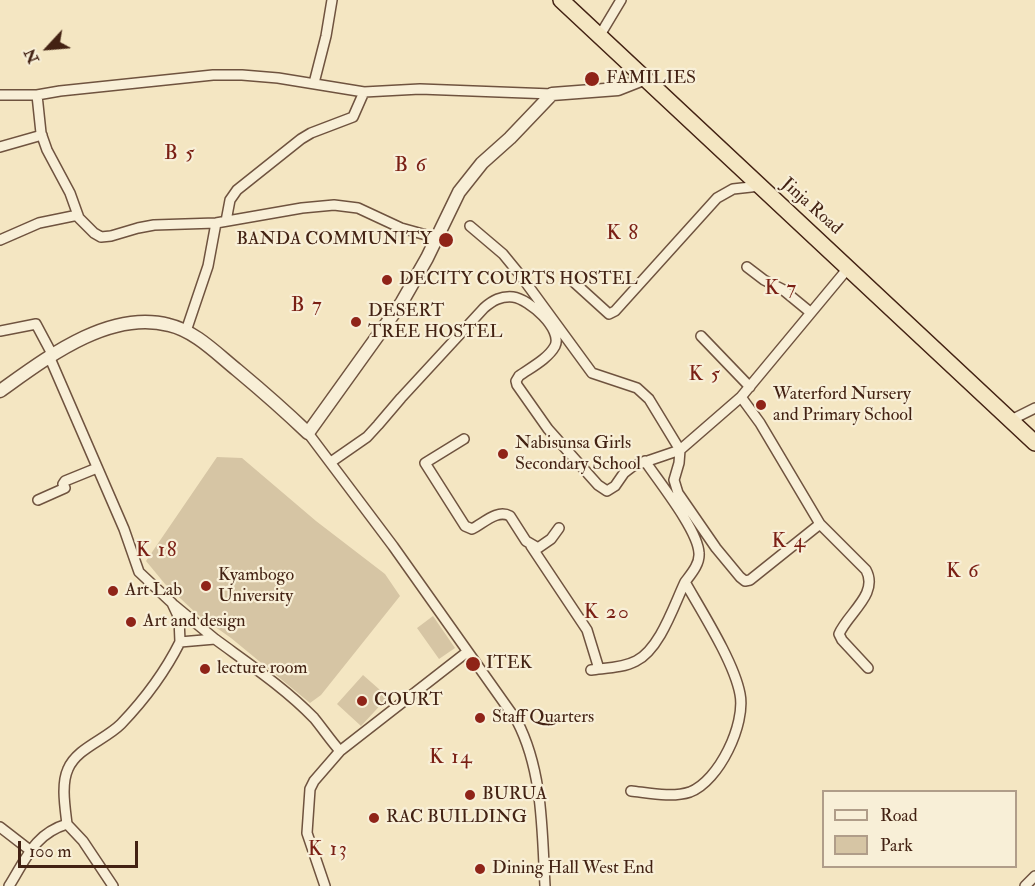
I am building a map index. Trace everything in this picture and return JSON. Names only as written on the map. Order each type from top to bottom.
[{"type":"highway","name":"Jinja Road","points":[[561,0],[1035,443]]},
{"type":"street","points":[[314,83],[332,0]]},
{"type":"street","points":[[600,34],[621,0]]},
{"type":"street","points":[[0,95],[37,95],[213,75],[278,78],[364,92],[420,89],[552,94],[618,89],[646,78]]},
{"type":"street","points":[[226,221],[230,200],[237,190],[310,133],[353,117],[364,92]]},
{"type":"street","points":[[308,433],[402,302],[450,208],[471,176],[552,94]]},
{"type":"street","points":[[37,95],[42,135],[78,215],[83,224],[94,233],[105,237],[144,226],[216,223],[313,206],[344,206],[358,208],[401,228],[436,238]]},
{"type":"street","points":[[0,147],[42,135]]},
{"type":"street","points":[[566,275],[609,314],[615,311],[717,198],[733,189],[760,186]]},
{"type":"street","points":[[0,240],[39,223],[78,215]]},
{"type":"street","points":[[186,331],[208,266],[216,223]]},
{"type":"street","points":[[470,226],[503,254],[592,373],[640,389],[655,408],[680,450],[674,480],[678,493],[716,548],[745,581],[750,580],[820,524]]},
{"type":"street","points":[[747,267],[764,280],[782,289],[810,312]]},
{"type":"street","points":[[331,462],[366,437],[378,425],[408,389],[484,308],[500,298],[507,297],[528,303],[556,332],[555,346],[516,381],[517,385],[548,429],[605,491],[615,486],[628,469],[680,450],[741,397],[849,267]]},
{"type":"street","points":[[0,392],[51,355],[95,334],[134,323],[160,323],[186,331],[224,359],[308,433],[506,705],[524,734],[533,764],[539,798],[545,886]]},
{"type":"street","points":[[0,331],[36,324],[124,529],[139,572],[215,639],[268,678],[292,699],[314,719],[340,751]]},
{"type":"street","points":[[701,336],[750,387]]},
{"type":"street","points":[[741,397],[760,423],[820,524],[869,575],[870,587],[839,634],[868,668]]},
{"type":"street","points":[[1011,420],[1035,408]]},
{"type":"street","points":[[464,439],[425,463],[465,526],[472,529],[498,514],[506,513],[510,516],[586,630],[595,669],[631,663],[649,650],[659,637],[685,582],[698,561],[697,543],[689,526],[645,461]]},
{"type":"street","points":[[38,500],[65,488],[63,484],[65,481],[97,468]]},
{"type":"street","points":[[531,546],[542,547],[559,528]]},
{"type":"street","points":[[631,791],[677,794],[703,786],[723,760],[738,723],[741,704],[737,684],[685,582]]},
{"type":"street","points":[[113,886],[83,841],[67,824],[66,776],[69,768],[81,753],[122,723],[160,676],[180,642],[179,618],[172,603]]},
{"type":"street","points":[[180,642],[215,639]]},
{"type":"street","points":[[325,886],[307,833],[310,789],[320,772],[340,751],[467,652]]},
{"type":"street","points":[[9,886],[31,851],[45,834],[52,828],[67,824]]},
{"type":"street","points":[[0,827],[31,851]]},
{"type":"street","points":[[1024,886],[1035,876]]},
{"type":"green space","points":[[217,457],[242,458],[316,521],[385,574],[400,596],[321,695],[310,703],[231,638],[197,614],[165,584],[146,561]]},
{"type":"green space","points":[[433,616],[455,648],[439,659],[417,628]]},
{"type":"green space","name":"COURT","points":[[363,675],[388,697],[361,726],[337,704]]},
{"type":"place","name":"FAMILIES","points":[[592,79]]},
{"type":"place","name":"BANDA COMMUNITY","points":[[446,240]]},
{"type":"place","name":"DECITY COURTS HOSTEL","points":[[387,280]]},
{"type":"place","name":"DESERT TREE HOSTEL","points":[[356,322]]},
{"type":"place","name":"Waterford Nursery and Primary School","points":[[761,405]]},
{"type":"place","name":"Nabisunsa Girls Secondary School","points":[[503,454]]},
{"type":"place","name":"Kyambogo University","points":[[206,586]]},
{"type":"place","name":"Art Lab","points":[[113,591]]},
{"type":"place","name":"Art and design","points":[[131,622]]},
{"type":"place","name":"ITEK","points":[[473,664]]},
{"type":"place","name":"lecture room","points":[[205,669]]},
{"type":"place","name":"COURT","points":[[362,701]]},
{"type":"place","name":"Staff Quarters","points":[[480,718]]},
{"type":"place","name":"BURUA","points":[[470,795]]},
{"type":"place","name":"RAC BUILDING","points":[[374,818]]},
{"type":"place","name":"Dining Hall West End","points":[[480,869]]},
{"type":"district","name":"B 5","points":[[180,154]]},
{"type":"district","name":"B 6","points":[[411,166]]},
{"type":"district","name":"K 8","points":[[623,234]]},
{"type":"district","name":"K 7","points":[[781,289]]},
{"type":"district","name":"B 7","points":[[307,306]]},
{"type":"district","name":"K 5","points":[[705,375]]},
{"type":"district","name":"K 4","points":[[789,542]]},
{"type":"district","name":"K 18","points":[[157,551]]},
{"type":"district","name":"K 6","points":[[963,572]]},
{"type":"district","name":"K 20","points":[[607,613]]},
{"type":"district","name":"K 14","points":[[451,758]]},
{"type":"district","name":"K 13","points":[[328,850]]}]
